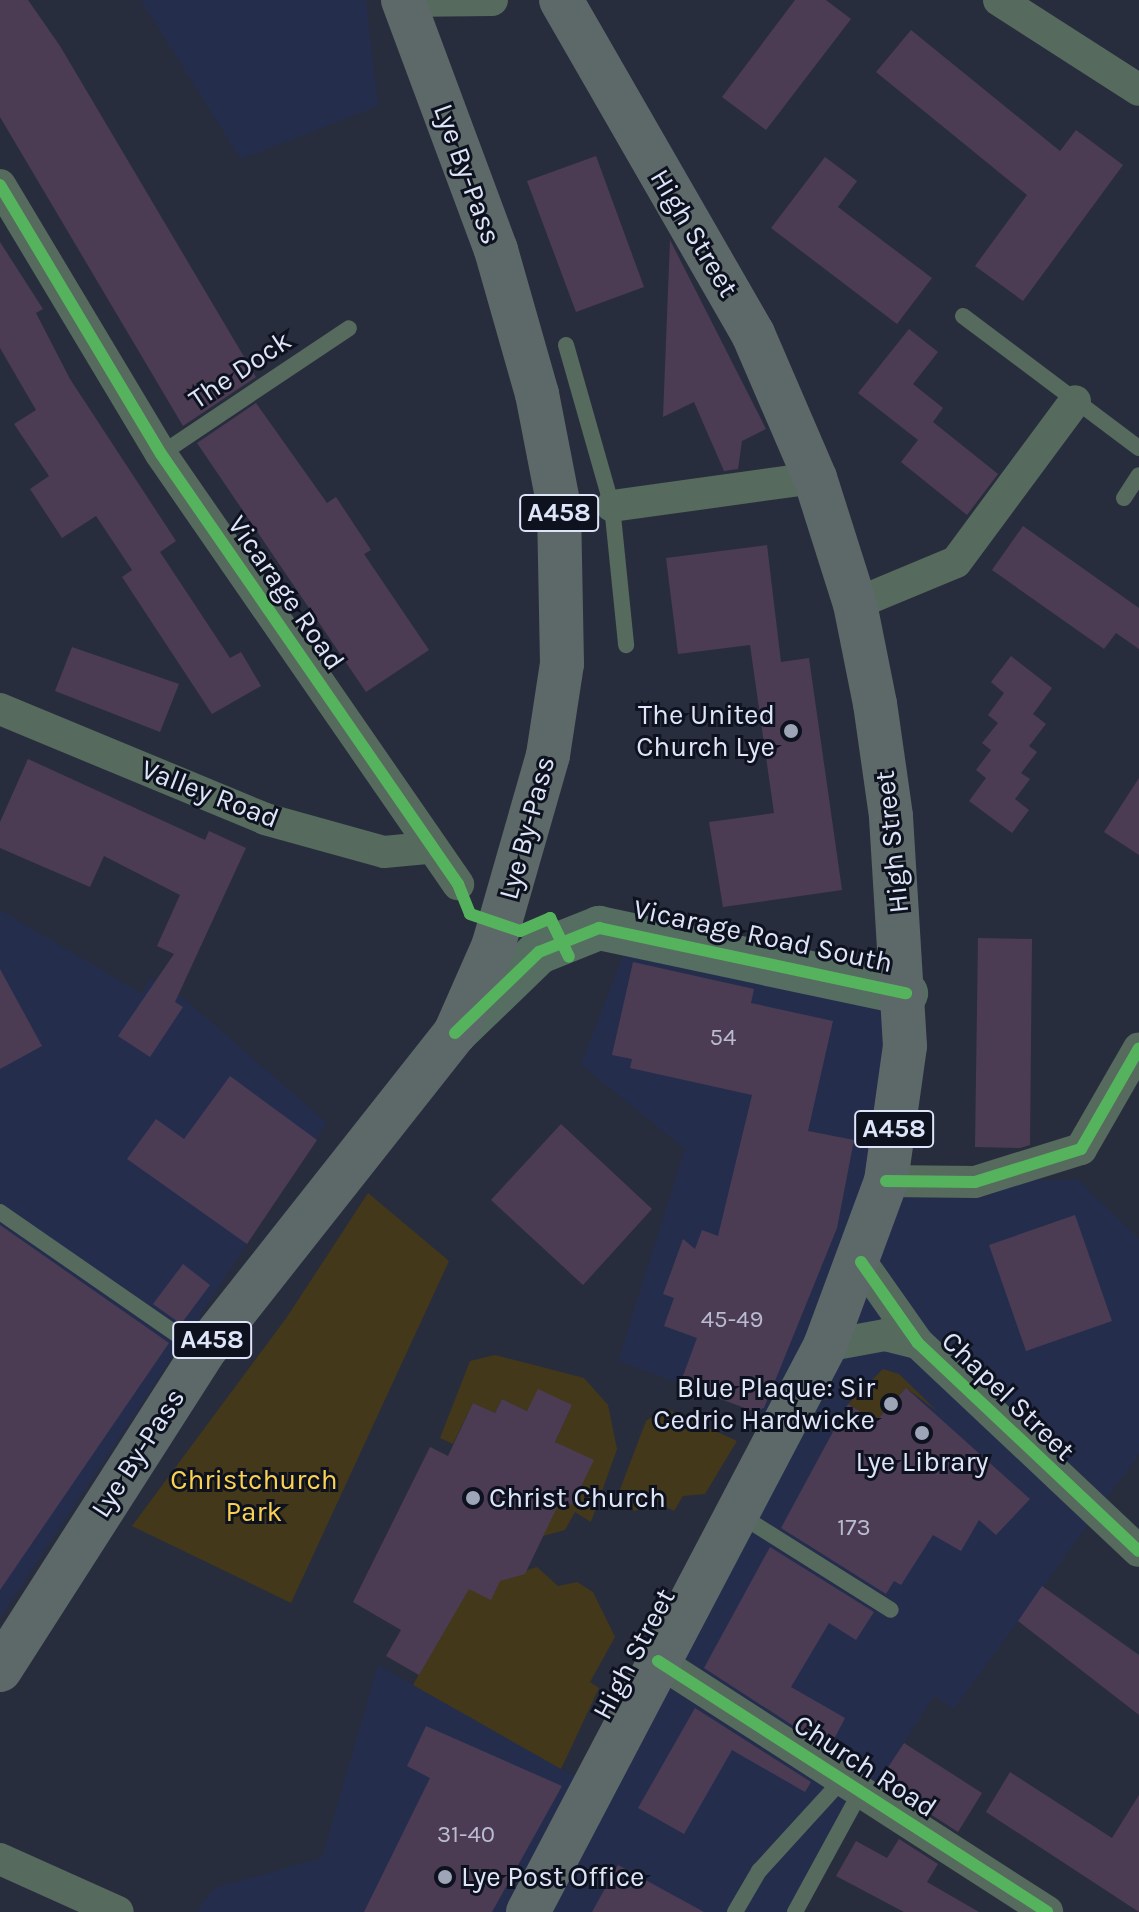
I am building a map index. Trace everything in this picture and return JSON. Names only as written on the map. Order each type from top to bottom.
[{"type":"highway","name":"Lye By-Pass","points":[[0,1670],[203,1352],[455,1033],[493,947],[548,755],[564,586],[559,507],[537,394],[496,250],[403,0]]},
{"type":"highway","name":"High Street","points":[[528,1912],[825,1346],[861,1262],[886,1181],[906,993],[891,816],[855,604],[815,478],[753,334],[561,0]]},
{"type":"street","points":[[403,0],[492,0]]},
{"type":"street","points":[[999,0],[1139,90]]},
{"type":"street","name":"Vicarage Road","points":[[0,185],[161,454],[394,788],[427,848],[458,884]]},
{"type":"street","points":[[855,604],[956,562],[1075,401]]},
{"type":"street","points":[[612,506],[815,478]]},
{"type":"street","name":"Valley Road","points":[[0,709],[265,819],[384,852],[427,848]]},
{"type":"street","name":"Vicarage Road South","points":[[455,1033],[539,952],[599,928],[906,993]]},
{"type":"street","points":[[886,1181],[975,1182],[1081,1149],[1139,1048]]},
{"type":"street","name":"Chapel Street","points":[[861,1262],[918,1343],[1139,1551]]},
{"type":"street","name":"Chapel Street","points":[[825,1346],[885,1335],[918,1343]]},
{"type":"street","name":"Church Road","points":[[658,1661],[1047,1912]]},
{"type":"street","points":[[0,1859],[118,1912]]},
{"type":"lane","points":[[963,316],[1139,448]]},
{"type":"lane","name":"The Dock","points":[[161,454],[349,328]]},
{"type":"lane","points":[[566,345],[612,506],[626,645]]},
{"type":"lane","points":[[1124,498],[1139,475]]},
{"type":"lane","points":[[0,1212],[203,1352]]},
{"type":"lane","points":[[736,1513],[891,1610]]},
{"type":"lane","points":[[735,1912],[759,1871],[852,1785]]},
{"type":"lane","points":[[795,1912],[852,1785]]},
{"type":"shaded area","points":[[141,0],[366,0],[378,106],[241,159]]},
{"type":"shaded area","points":[[0,910],[142,994],[150,978],[180,995],[327,1123],[0,1618]]},
{"type":"shaded area","points":[[623,956],[830,975],[906,993],[887,1180],[1078,1180],[1139,1239],[1139,1454],[954,1709],[934,1695],[797,1912],[197,1912],[214,1888],[322,1858],[378,1665],[590,1785],[768,1415],[618,1361],[685,1149],[581,1064]]},
{"type":"green space","name":"Christchurch Park","points":[[368,1193],[449,1261],[291,1603],[132,1526],[287,1317]]},
{"type":"green space","points":[[495,1355],[584,1378],[608,1405],[617,1449],[591,1522],[575,1512],[565,1530],[543,1536],[543,1491],[572,1504],[593,1461],[555,1442],[572,1405],[527,1411],[502,1399],[495,1413],[473,1403],[453,1444],[440,1438],[470,1361]]},
{"type":"green space","points":[[883,1369],[899,1374],[937,1411],[906,1388],[876,1421],[848,1404]]},
{"type":"green space","points":[[665,1408],[737,1441],[705,1494],[683,1496],[674,1511],[657,1501],[635,1511],[616,1500],[646,1421]]},
{"type":"green space","points":[[537,1567],[558,1586],[577,1582],[593,1592],[615,1637],[590,1682],[599,1688],[561,1769],[413,1685],[468,1589]]},
{"type":"building","points":[[0,0],[28,0],[60,46],[256,377],[183,426],[0,117]]},
{"type":"building","points":[[795,0],[826,0],[851,19],[766,130],[722,97]]},
{"type":"building","points":[[911,30],[1060,151],[1076,130],[1123,165],[1023,301],[975,266],[1027,195],[876,72]]},
{"type":"building","points":[[596,156],[644,287],[576,312],[527,181]]},
{"type":"building","points":[[825,157],[857,181],[838,207],[932,278],[897,324],[771,228]]},
{"type":"building","points":[[670,240],[766,429],[742,441],[738,469],[724,471],[694,402],[663,417]]},
{"type":"building","points":[[0,242],[43,309],[36,313],[70,379],[176,541],[160,552],[230,658],[241,652],[261,686],[212,714],[122,577],[132,570],[96,516],[62,538],[30,489],[49,476],[14,424],[36,410],[0,348]]},
{"type":"building","points":[[909,329],[938,352],[913,384],[943,408],[933,422],[998,474],[967,515],[901,462],[918,440],[858,393]]},
{"type":"building","points":[[256,403],[327,503],[336,497],[371,550],[364,554],[429,650],[366,692],[197,443]]},
{"type":"building","points":[[1023,526],[1139,608],[1139,649],[1116,633],[1104,649],[992,570]]},
{"type":"building","points":[[767,545],[781,662],[809,658],[842,890],[723,907],[709,822],[774,813],[750,645],[678,654],[666,558]]},
{"type":"building","points":[[72,647],[179,684],[160,732],[55,691]]},
{"type":"building","points":[[1011,656],[1052,688],[1033,714],[1046,724],[1029,746],[1037,752],[1021,773],[1030,779],[1015,799],[1029,810],[1012,833],[969,801],[986,778],[976,770],[991,750],[982,743],[998,723],[988,715],[1004,693],[991,682]]},
{"type":"building","points":[[28,759],[205,840],[209,831],[246,848],[175,1002],[183,1007],[150,1057],[118,1036],[174,954],[157,946],[180,895],[104,856],[90,887],[0,848],[0,822]]},
{"type":"building","points":[[1139,778],[1139,855],[1104,832]]},
{"type":"building","points":[[978,938],[1032,939],[1030,1145],[1020,1148],[975,1147]]},
{"type":"building","points":[[633,962],[754,989],[751,1003],[833,1021],[808,1131],[854,1140],[837,1228],[764,1408],[753,1411],[680,1384],[697,1338],[664,1326],[674,1298],[663,1294],[683,1239],[695,1249],[702,1230],[718,1236],[752,1095],[630,1068],[632,1059],[612,1055]]},
{"type":"building","points":[[0,969],[42,1046],[0,1069]]},
{"type":"building","points":[[230,1076],[317,1140],[247,1244],[127,1159],[156,1119],[184,1139]]},
{"type":"building","points":[[561,1124],[652,1209],[583,1285],[491,1200]]},
{"type":"building","points":[[1075,1215],[1112,1321],[1026,1351],[989,1245]]},
{"type":"building","points":[[0,1225],[169,1343],[0,1590]]},
{"type":"building","points":[[183,1264],[210,1285],[181,1324],[153,1304]]},
{"type":"building","points":[[906,1388],[1030,1499],[996,1535],[979,1520],[961,1551],[933,1535],[901,1585],[894,1581],[886,1594],[781,1528],[848,1404],[876,1421]]},
{"type":"building","name":"Christ Church","points":[[538,1389],[572,1405],[555,1442],[594,1460],[572,1505],[561,1499],[525,1574],[500,1581],[491,1600],[469,1589],[419,1675],[386,1656],[401,1630],[353,1602],[430,1447],[448,1456],[473,1403],[495,1413],[502,1399],[527,1411]]},
{"type":"building","points":[[770,1547],[874,1612],[856,1640],[829,1623],[791,1687],[845,1718],[829,1749],[704,1668]]},
{"type":"building","points":[[1042,1586],[1139,1655],[1139,1715],[1018,1621]]},
{"type":"building","points":[[695,1708],[811,1782],[805,1792],[732,1750],[684,1834],[638,1808]]},
{"type":"building","points":[[426,1726],[562,1786],[492,1912],[364,1912],[430,1778],[407,1766]]},
{"type":"building","points":[[904,1743],[982,1793],[958,1832],[879,1781]]},
{"type":"building","points":[[1010,1772],[1112,1838],[1139,1795],[1139,1912],[986,1812]]},
{"type":"building","points":[[899,1839],[938,1864],[927,1882],[979,1912],[904,1912],[836,1876],[856,1841],[887,1858]]},
{"type":"building","points":[[618,1865],[704,1912],[592,1912]]},
{"type":"cycle path","points":[[0,185],[161,454],[458,884],[470,914],[520,931],[550,918],[569,957]]},
{"type":"cycle path","points":[[455,1033],[539,952],[599,928],[906,993]]},
{"type":"cycle path","points":[[886,1181],[975,1182],[1081,1149],[1139,1048]]},
{"type":"cycle path","points":[[861,1262],[918,1343],[1139,1551]]},
{"type":"cycle path","points":[[658,1661],[1047,1912]]},
{"type":"place","name":"The United Church Lye","points":[[791,731]]},
{"type":"place","name":"Blue Plaque: Sir Cedric Hardwicke","points":[[891,1404]]},
{"type":"place","name":"Lye Library","points":[[922,1433]]},
{"type":"place","name":"Christ Church","points":[[473,1498]]},
{"type":"place","name":"Lye Post Office","points":[[445,1877]]}]
